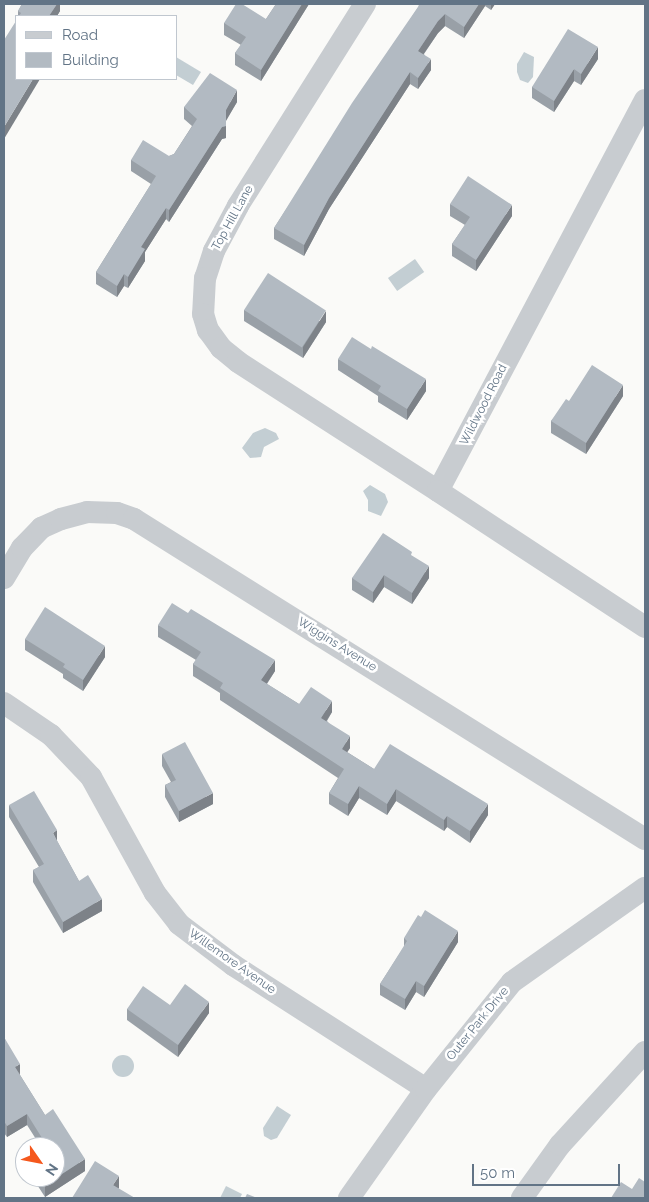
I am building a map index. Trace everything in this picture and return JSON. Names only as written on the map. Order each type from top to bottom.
[{"type":"street","name":"Top Hill Lane","points":[[365,4],[222,236],[205,278],[203,314],[208,330],[221,348],[238,362],[438,491]]},
{"type":"street","name":"Wildwood Road","points":[[438,491],[645,100]]},
{"type":"street","points":[[438,491],[645,626]]},
{"type":"street","name":"Wiggins Avenue","points":[[4,578],[22,548],[41,528],[87,512],[117,513],[134,519],[645,839]]},
{"type":"street","name":"Willemore Avenue","points":[[4,703],[51,735],[79,762],[111,810],[155,893],[179,924],[233,964],[426,1089]]},
{"type":"street","name":"Outer Park Drive","points":[[349,1198],[426,1089],[482,1015],[512,982],[645,888]]},
{"type":"street","points":[[522,1198],[560,1145],[645,1052]]},
{"type":"shaded area","points":[[524,52],[534,57],[533,77],[528,83],[520,80],[517,72],[517,64]]},
{"type":"shaded area","points":[[178,58],[201,72],[193,85],[178,76]]},
{"type":"shaded area","points":[[415,259],[424,272],[397,291],[388,278]]},
{"type":"shaded area","points":[[265,428],[276,433],[279,439],[264,447],[261,457],[250,458],[242,448],[253,433]]},
{"type":"shaded area","points":[[370,485],[385,494],[388,502],[381,516],[368,511],[368,500],[363,491]]},
{"type":"shaded area","points":[[123,1055],[131,1058],[134,1066],[131,1074],[123,1077],[115,1074],[112,1066],[115,1058]]},
{"type":"shaded area","points":[[277,1106],[291,1115],[277,1138],[271,1140],[264,1136],[263,1128]]},
{"type":"shaded area","points":[[226,1186],[242,1194],[240,1198],[220,1198]]},
{"type":"building","points":[[22,4],[57,4],[50,15],[20,15],[21,13],[18,11]]},
{"type":"building","points":[[236,4],[242,4],[266,19],[276,4],[302,4],[261,70],[235,53],[246,37],[224,23]]},
{"type":"building","points":[[420,4],[479,4],[464,27],[445,14],[438,21],[418,51],[431,59],[418,78],[410,72],[329,198],[304,245],[274,228],[352,103]]},
{"type":"building","points":[[15,23],[15,80],[32,80],[4,127],[4,40]]},
{"type":"building","points":[[568,29],[598,47],[581,74],[574,69],[554,101],[532,87]]},
{"type":"building","points":[[210,73],[237,90],[226,110],[226,126],[222,127],[169,210],[166,208],[141,247],[145,249],[128,277],[124,274],[117,286],[96,272],[156,176],[131,160],[143,140],[169,156],[174,154],[197,119],[184,107]]},
{"type":"building","points":[[468,176],[512,205],[476,260],[452,244],[470,217],[450,204]]},
{"type":"building","points":[[268,273],[326,311],[302,347],[244,310]]},
{"type":"building","points":[[352,337],[371,349],[372,346],[426,379],[407,409],[378,391],[381,386],[338,359]]},
{"type":"building","points":[[592,365],[623,385],[586,443],[551,421],[566,399],[569,401]]},
{"type":"building","points":[[383,533],[412,552],[411,555],[429,566],[412,593],[384,575],[373,592],[352,578]]},
{"type":"building","points":[[172,603],[188,613],[191,609],[275,660],[261,680],[299,704],[311,687],[332,701],[321,718],[350,736],[342,749],[374,769],[390,744],[488,804],[470,831],[447,816],[444,820],[396,789],[387,804],[359,786],[348,804],[329,793],[344,769],[220,688],[223,683],[193,664],[201,652],[158,625]]},
{"type":"building","points":[[45,607],[105,646],[83,680],[63,667],[65,664],[25,639]]},
{"type":"building","points":[[185,742],[213,793],[179,811],[165,785],[176,780],[162,754]]},
{"type":"building","points":[[34,791],[57,830],[53,833],[79,881],[88,875],[102,899],[63,922],[33,870],[44,864],[9,805]]},
{"type":"building","points":[[425,910],[458,931],[424,986],[416,981],[405,999],[380,984],[407,941],[404,938],[418,915],[421,917]]},
{"type":"building","points":[[185,984],[209,1002],[178,1045],[127,1009],[143,986],[170,1005]]},
{"type":"building","points":[[4,1037],[20,1064],[15,1067],[45,1115],[53,1109],[85,1159],[65,1172],[65,1137],[41,1137],[27,1114],[7,1126],[4,1121]]},
{"type":"building","points":[[95,1161],[119,1176],[113,1185],[135,1198],[72,1198]]},
{"type":"building","points":[[639,1178],[645,1182],[645,1198],[611,1198],[621,1182],[632,1189]]},
{"type":"building","points":[[247,1194],[257,1198],[245,1198]]}]
